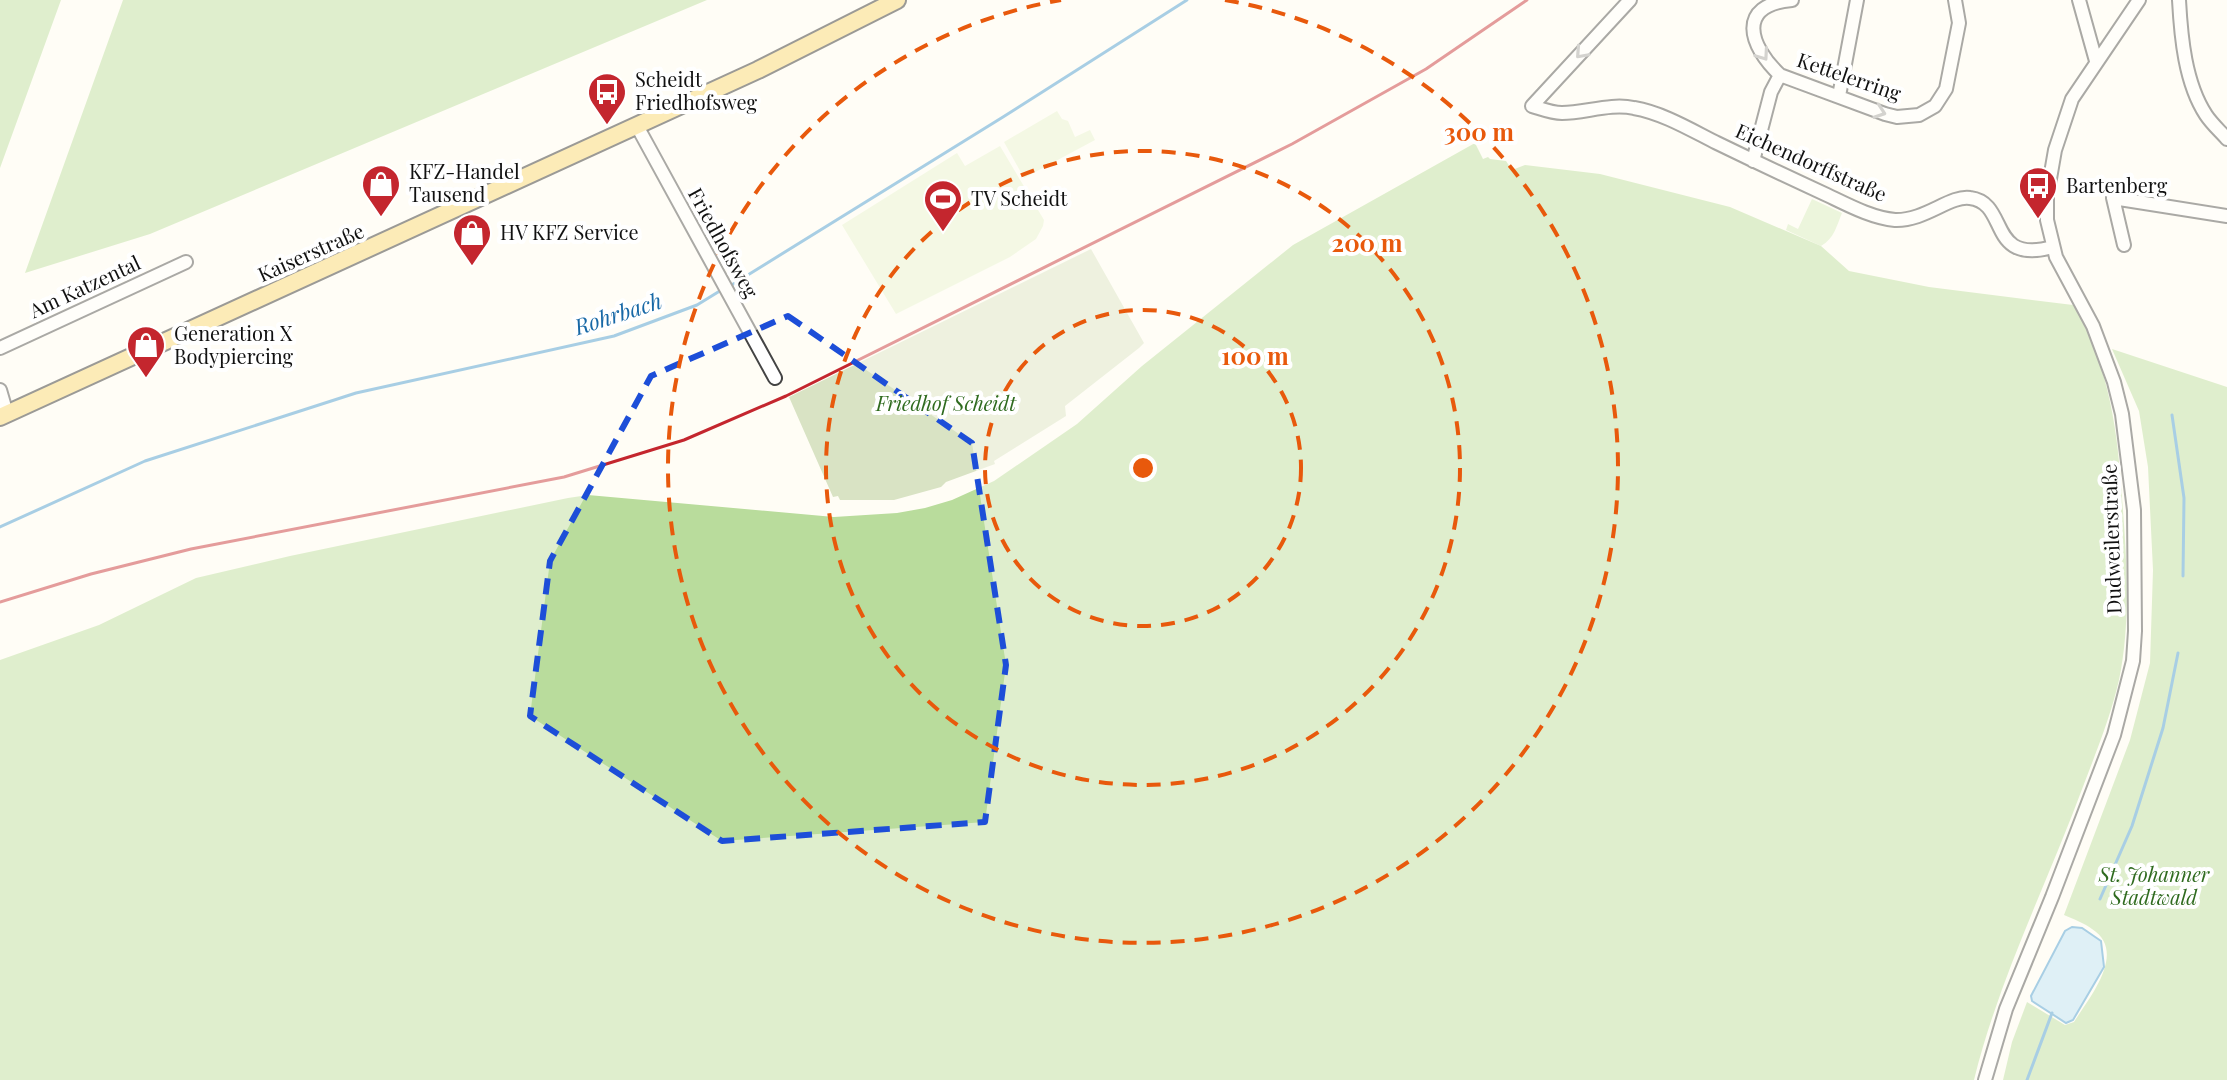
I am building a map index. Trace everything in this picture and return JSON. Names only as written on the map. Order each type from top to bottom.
[{"type":"main road","name":"Kaiserstraße","points":[[4,416],[758,70],[897,0]]},
{"type":"street","name":"Eichendorffstraße","points":[[1630,0],[1532,106],[1558,114],[1633,107],[1666,119],[1866,212],[1896,220],[1929,214],[1962,197],[1975,199],[1989,208],[2004,238],[2014,246],[2037,251],[2053,247]]},
{"type":"street","name":"Kettelerring","points":[[1792,0],[1773,2],[1759,13],[1752,29],[1760,53],[1780,75],[1897,117],[1919,115],[1935,106],[1946,89],[1959,23],[1955,0]]},
{"type":"street","points":[[1839,96],[1857,0]]},
{"type":"street","points":[[2079,0],[2096,61]]},
{"type":"street","name":"Dudweilerstraße","points":[[1985,1080],[2006,1009],[2114,735],[2133,661],[2134,510],[2122,414],[2114,382],[2093,326],[2060,265],[2047,220],[2050,173],[2068,109],[2078,87],[2139,0]]},
{"type":"street","points":[[2179,0],[2185,55],[2193,87],[2206,115],[2227,139]]},
{"type":"street","name":"Kettelerring","points":[[1753,161],[1771,92],[1780,75]]},
{"type":"street","name":"Friedhofsweg","points":[[637,126],[775,378]]},
{"type":"street","points":[[2124,245],[2113,198],[2227,216]]},
{"type":"street","name":"Am Katzental","points":[[0,348],[186,262]]},
{"type":"street","points":[[0,390],[4,416]]},
{"type":"highlighted area","points":[[788,316],[972,443],[1006,665],[985,822],[722,841],[530,716],[550,561],[651,376]]},
{"type":"green space","points":[[0,0],[61,0],[0,168]]},
{"type":"green space","points":[[123,0],[707,0],[150,234],[25,273]]},
{"type":"green space","points":[[1057,111],[1062,119],[1068,121],[1075,137],[1090,130],[1095,140],[1024,178],[1004,142]]},
{"type":"green space","points":[[1475,143],[1483,159],[1488,157],[1506,161],[1512,170],[1525,165],[1600,174],[1730,207],[1821,246],[1849,271],[1929,287],[2073,305],[2084,325],[2108,392],[2119,462],[2127,583],[2123,656],[2116,693],[2103,732],[2010,967],[1974,1080],[0,1080],[0,660],[99,625],[196,578],[568,498],[588,495],[834,517],[897,513],[952,500],[994,481],[1077,424],[1142,366],[1293,245]]},
{"type":"green space","name":"TV Scheidt","points":[[1000,146],[1044,220],[1036,239],[1010,257],[896,314],[842,225],[957,153],[965,166]]},
{"type":"green space","points":[[1812,199],[1842,213],[1832,236],[1821,246],[1786,230],[1788,224],[1798,229]]},
{"type":"green space","name":"Friedhof Scheidt","points":[[1091,249],[1144,343],[1139,348],[1065,406],[1066,416],[994,461],[995,464],[946,482],[941,487],[894,500],[840,500],[838,496],[833,497],[789,397]]},
{"type":"green space","name":"St. Johanner Stadtwald","points":[[2112,349],[2227,387],[2227,1080],[2003,1080],[2012,1042],[2027,1002],[2065,1025],[2074,1022],[2096,988],[2106,962],[2102,939],[2089,927],[2064,915],[2130,740],[2150,663],[2153,570],[2148,467],[2139,411]]},
{"type":"water","points":[[2072,927],[2082,928],[2101,941],[2104,967],[2073,1020],[2066,1023],[2032,1001],[2031,996],[2065,931]]},
{"type":"waterway","name":"Rohrbach","points":[[730,286],[1187,0]]},
{"type":"waterway","name":"Rohrbach","points":[[0,527],[145,461],[356,393],[614,336],[697,305],[723,289]]},
{"type":"waterway","points":[[2172,415],[2184,498],[2183,576]]},
{"type":"waterway","points":[[2100,899],[2132,826],[2163,728],[2178,653]]},
{"type":"waterway","points":[[2027,1080],[2052,1013]]},
{"type":"railway","points":[[0,602],[91,574],[191,549],[564,477],[684,440],[786,396],[1292,144],[1426,69],[1527,0]]},
{"type":"place","name":"Scheidt Friedhofsweg","points":[[607,126]]},
{"type":"place","name":"KFZ-Handel Tausend","points":[[381,218]]},
{"type":"place","name":"Bartenberg","points":[[2038,220]]},
{"type":"place","name":"TV Scheidt","points":[[943,233]]},
{"type":"place","name":"HV KFZ Service","points":[[472,267]]},
{"type":"place","name":"Generation X Bodypiercing","points":[[146,379]]}]
